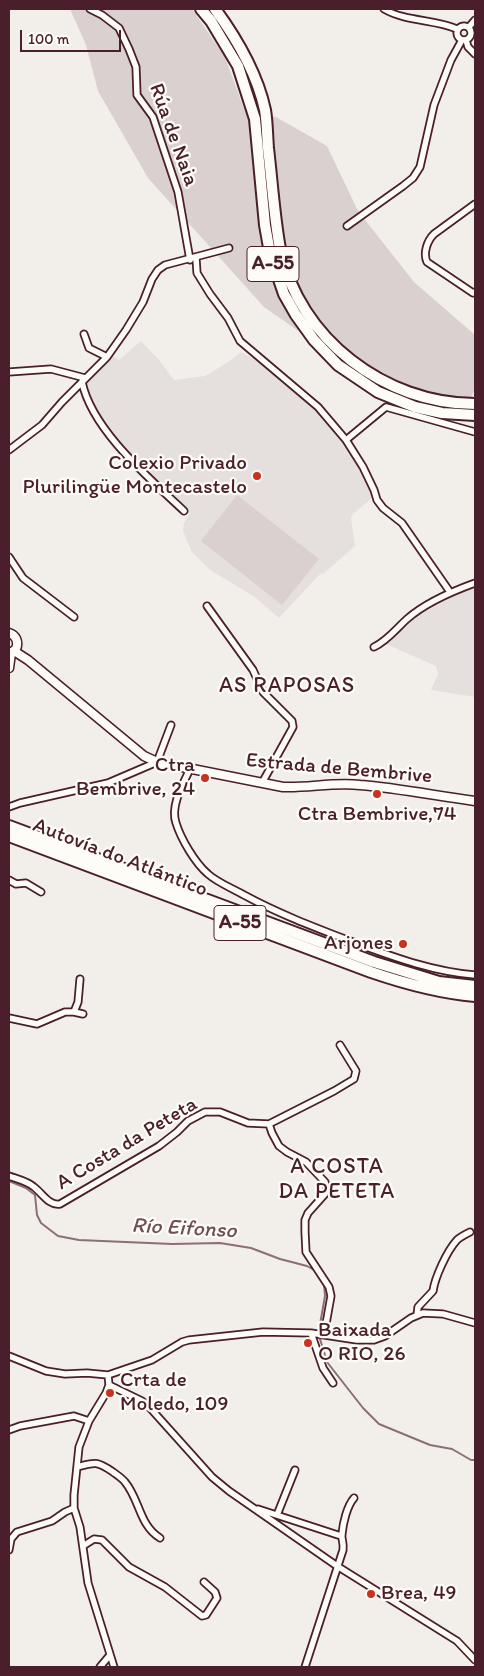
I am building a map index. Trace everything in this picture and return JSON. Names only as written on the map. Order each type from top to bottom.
[{"type":"highway","name":"A-55","points":[[201,9],[211,21],[238,66],[255,120],[265,225],[270,253],[284,294],[296,315],[314,340],[338,365],[378,392],[415,407],[442,413],[475,415]]},
{"type":"highway","name":"A-55","points":[[215,9],[234,36],[255,78]]},
{"type":"highway","name":"A-55","points":[[224,9],[242,38],[265,111],[276,224],[281,251],[285,269],[304,309],[322,334],[343,355],[361,369],[419,395],[436,400],[475,404]]},
{"type":"highway","name":"Autovía do Atlántico","points":[[9,826],[374,962],[440,982],[475,986]]},
{"type":"highway","name":"Autovía do Atlántico","points":[[9,836],[371,972],[436,991],[475,996]]},
{"type":"street","name":"Rúa de Naia","points":[[90,9],[102,15],[119,28],[136,67],[136,95],[153,117],[178,192],[197,273],[228,318],[240,341],[318,407],[346,440],[363,467],[377,500],[383,508],[402,522],[450,592]]},
{"type":"street","points":[[384,9],[394,15],[445,24],[457,29]]},
{"type":"street","points":[[469,27],[475,20]]},
{"type":"street","points":[[457,29],[464,25],[469,27]]},
{"type":"street","points":[[347,226],[413,178],[420,167],[434,105],[451,60],[464,40],[471,34],[469,27]]},
{"type":"street","points":[[457,29],[457,36],[464,40],[475,54]]},
{"type":"street","points":[[475,204],[429,239],[425,256],[427,262],[473,293],[475,292]]},
{"type":"street","points":[[10,447],[42,425],[107,357],[143,302],[152,279],[158,270],[165,266],[229,248]]},
{"type":"street","points":[[84,334],[89,348],[107,357]]},
{"type":"street","points":[[9,372],[50,368],[84,380]]},
{"type":"street","points":[[84,380],[84,394],[95,416],[132,461],[184,512]]},
{"type":"street","points":[[346,440],[386,407],[475,432]]},
{"type":"street","points":[[9,557],[24,578],[74,617]]},
{"type":"street","points":[[374,647],[381,644],[408,618],[450,592],[475,583]]},
{"type":"street","points":[[207,606],[253,670],[263,692],[292,721],[293,728],[262,783]]},
{"type":"street","points":[[9,625],[25,657],[10,666]]},
{"type":"street","points":[[10,666],[14,637]]},
{"type":"street","name":"Estrada de Bembrive","points":[[11,653],[25,657],[144,756],[158,762],[262,783],[296,787],[332,783],[361,785],[475,801]]},
{"type":"street","points":[[9,807],[108,783],[158,762],[171,724]]},
{"type":"street","points":[[190,769],[176,805],[175,822],[193,855],[208,874],[264,906],[320,930],[421,965],[445,971],[475,974]]},
{"type":"street","points":[[9,880],[16,884],[26,883],[41,892]]},
{"type":"street","points":[[74,1012],[78,1002],[80,979]]},
{"type":"street","points":[[9,1018],[37,1024],[58,1014],[74,1012],[83,1014]]},
{"type":"street","points":[[322,1335],[331,1296],[329,1287],[306,1252],[305,1232],[308,1213],[325,1194],[327,1188],[325,1182],[306,1162],[280,1146],[269,1124],[334,1091],[354,1078],[356,1071],[340,1045]]},
{"type":"street","name":"A Costa da Peteta","points":[[9,1176],[35,1187],[48,1201],[56,1205],[153,1150],[178,1132],[188,1121],[205,1112],[220,1112],[248,1123],[269,1124]]},
{"type":"street","points":[[417,1315],[418,1307],[434,1291],[434,1282],[450,1249],[457,1239],[470,1232]]},
{"type":"street","points":[[9,1356],[46,1371],[108,1376],[152,1360],[182,1342],[189,1340],[263,1332],[311,1333],[357,1340],[374,1340],[385,1336],[417,1315],[432,1313],[475,1323]]},
{"type":"street","points":[[311,1333],[323,1368],[333,1383]]},
{"type":"street","points":[[108,1376],[109,1385],[104,1399],[89,1421],[79,1447],[74,1508],[80,1527],[88,1583],[114,1667]]},
{"type":"street","points":[[109,1385],[142,1401],[152,1409],[216,1481],[228,1491],[337,1566],[456,1641],[475,1660]]},
{"type":"street","points":[[9,1430],[20,1426],[74,1416],[89,1421]]},
{"type":"street","points":[[77,1467],[91,1463],[100,1463],[122,1478],[133,1495],[145,1522],[160,1538]]},
{"type":"street","points":[[277,1515],[295,1470]]},
{"type":"street","points":[[341,1536],[350,1503],[354,1498]]},
{"type":"street","points":[[9,1550],[11,1539],[17,1532],[52,1521],[74,1508]]},
{"type":"street","points":[[255,1509],[341,1536],[344,1541],[305,1667]]},
{"type":"street","points":[[82,1546],[94,1540],[102,1540],[129,1567],[165,1587],[202,1616],[206,1615],[217,1598],[215,1592],[204,1582]]},
{"type":"street","points":[[100,1667],[110,1655]]},
{"type":"shaded area","points":[[70,9],[192,9],[225,57],[244,109],[276,117],[327,146],[358,211],[414,282],[475,335],[475,389],[463,414],[404,405],[264,307],[148,178],[98,91],[86,45]]},
{"type":"shaded area","name":"Colexio Privado Plurilingüe Montecastelo","points":[[141,341],[174,380],[205,376],[241,352],[272,369],[313,404],[340,436],[356,460],[373,492],[372,498],[353,514],[351,518],[355,546],[323,574],[321,573],[279,618],[255,597],[210,570],[192,552],[183,531],[184,523],[190,514],[129,455],[96,415],[85,387],[86,383],[113,356],[119,360]]},
{"type":"shaded area","points":[[237,495],[319,559],[282,605],[201,541]]},
{"type":"shaded area","points":[[475,588],[475,697],[431,690],[438,674],[436,666],[386,644],[411,620],[456,594]]},
{"type":"waterway","name":"Río Eifonso","points":[[9,1181],[26,1188],[35,1195],[37,1215],[41,1223],[58,1236],[79,1240],[172,1244],[220,1243],[251,1248],[280,1259],[307,1266],[316,1271]]},
{"type":"waterway","name":"Río Eifonso","points":[[324,1284],[325,1296],[319,1330],[327,1362],[363,1408],[379,1424],[430,1445],[452,1449],[471,1460],[475,1460]]},
{"type":"place","name":"Colexio Privado Plurilingüe Montecastelo","points":[[257,476]]},
{"type":"place","name":"Ctra Bembrive, 24","points":[[205,778]]},
{"type":"place","name":"Ctra Bembrive,74","points":[[377,794]]},
{"type":"place","name":"Arjones","points":[[403,944]]},
{"type":"place","name":"Baixada O RIO, 26","points":[[308,1343]]},
{"type":"place","name":"Crta de Moledo, 109","points":[[110,1393]]},
{"type":"place","name":"Brea, 49","points":[[371,1594]]},
{"type":"district","name":"AS RAPOSAS","points":[[287,686]]},
{"type":"district","name":"A COSTA DA PETETA","points":[[337,1180]]}]
